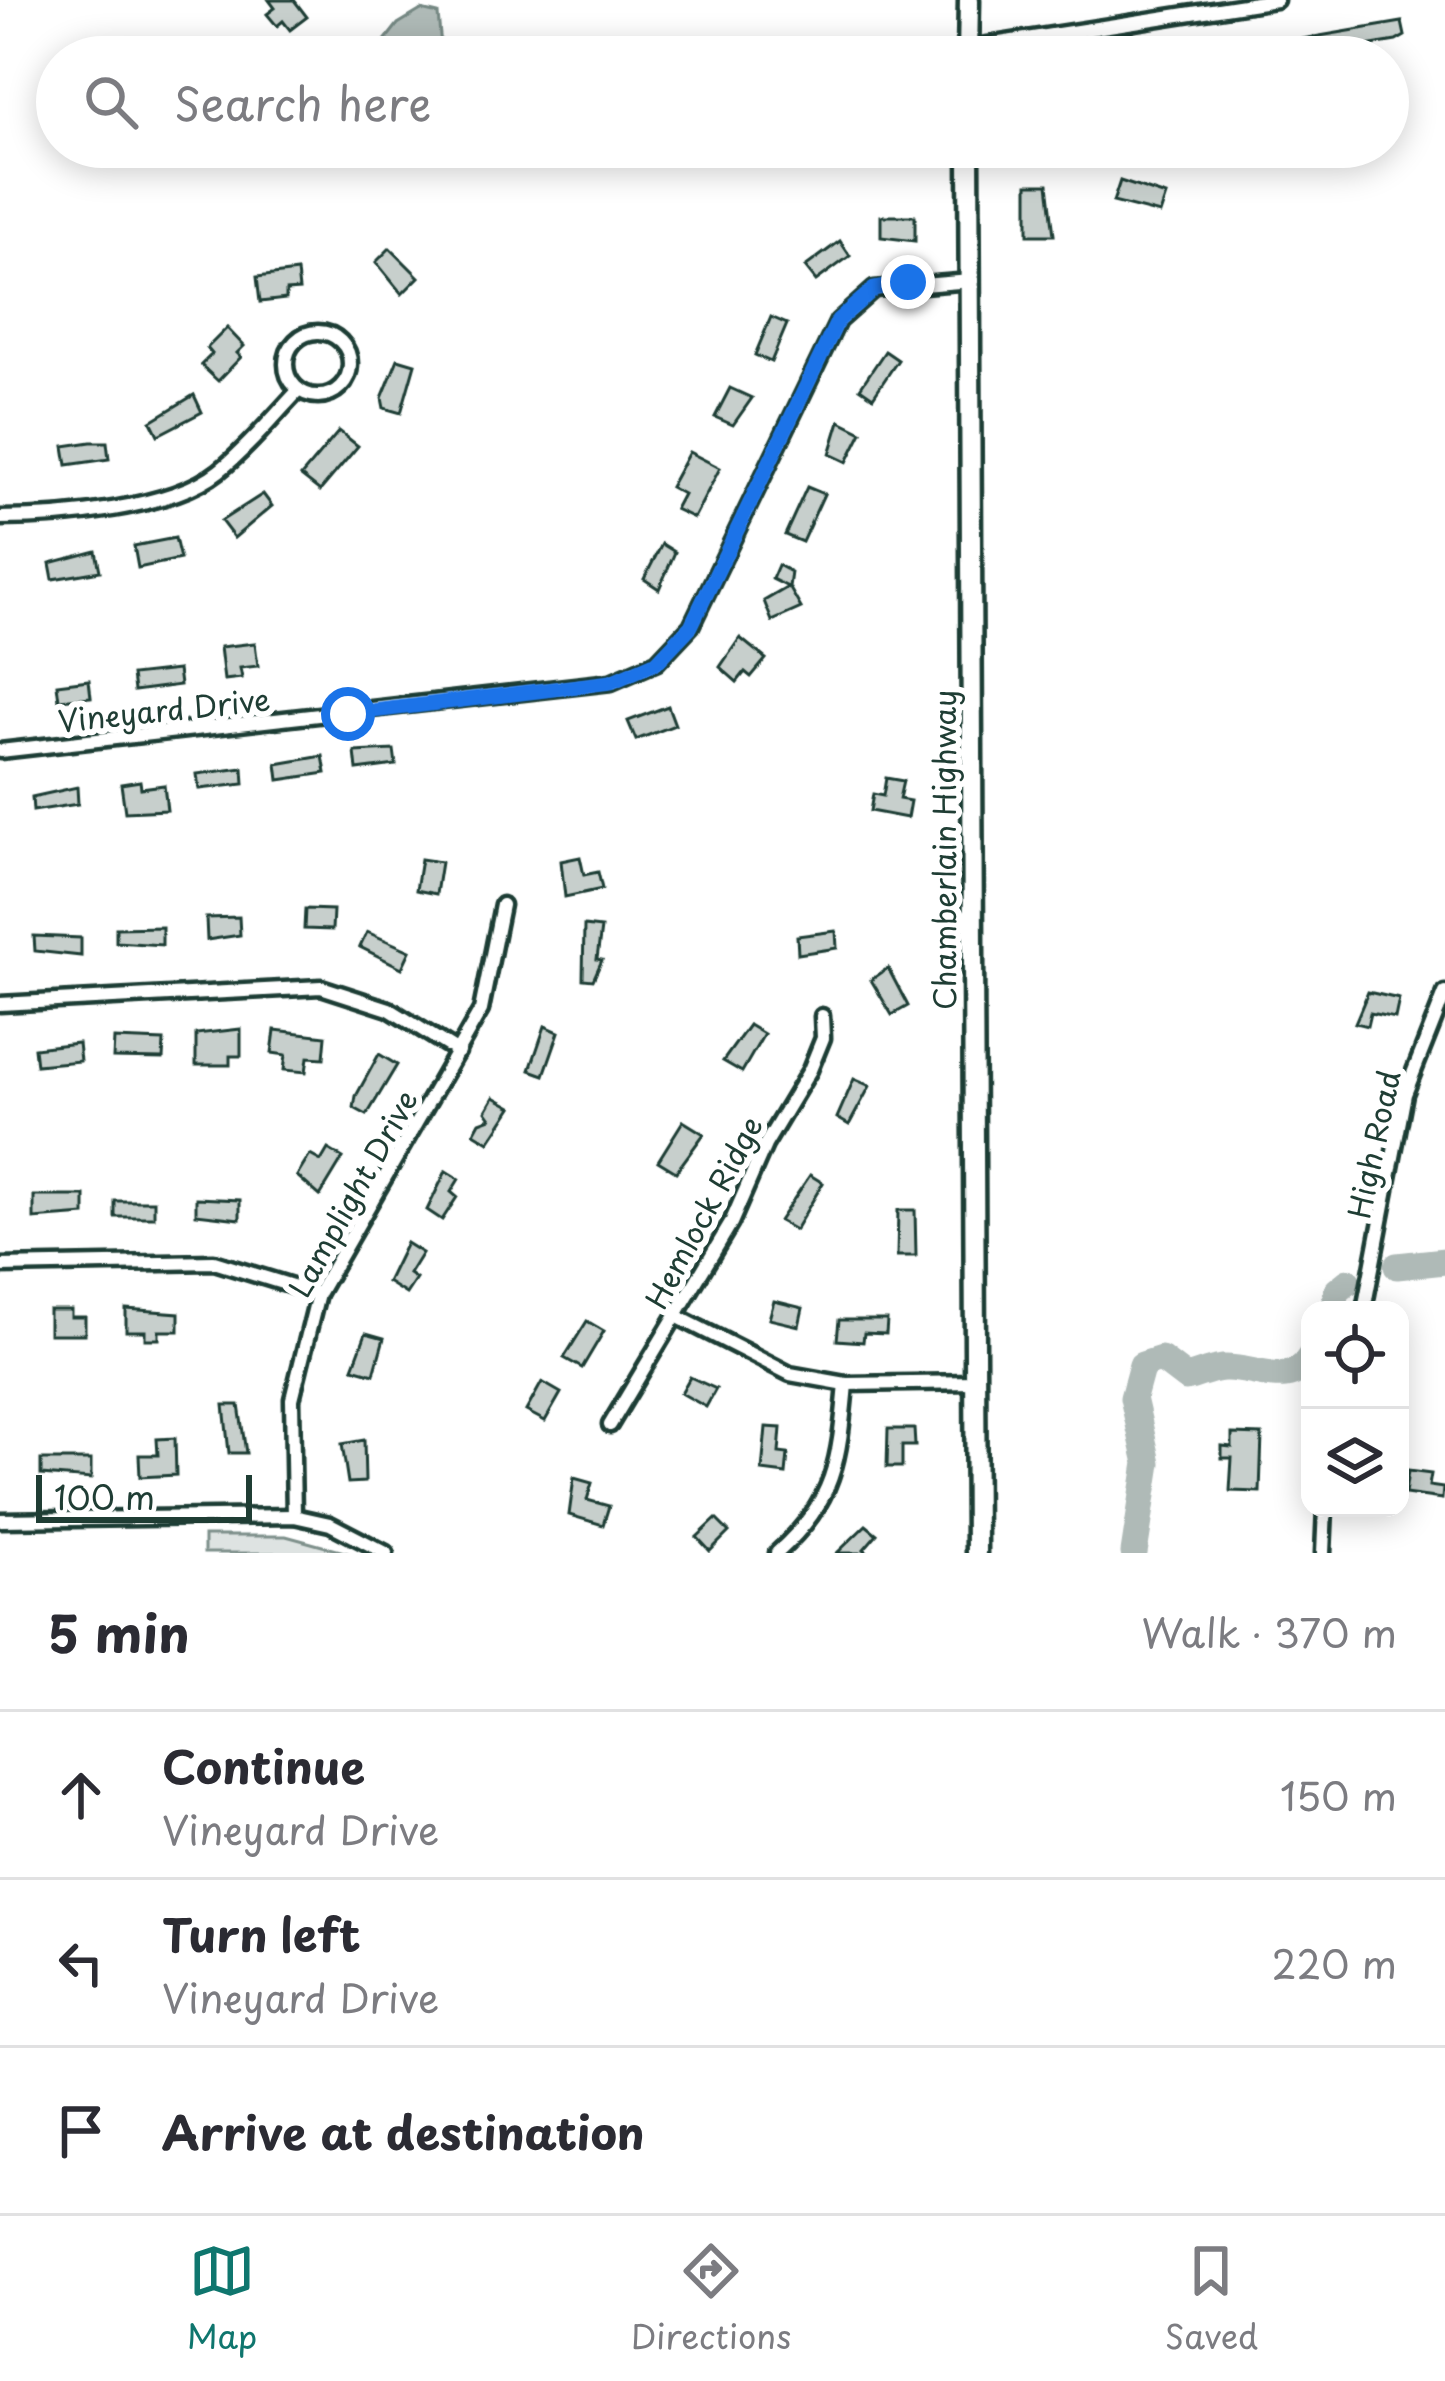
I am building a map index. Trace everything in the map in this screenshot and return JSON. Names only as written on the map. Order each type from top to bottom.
[{"type":"main road","points":[[968,36],[969,0]]},
{"type":"main road","name":"Chamberlain Highway","points":[[969,168],[976,1553]]},
{"type":"street","points":[[1054,36],[1204,8],[1276,0]]},
{"type":"street","name":"Vineyard Drive","points":[[0,751],[611,682],[657,662],[691,626],[838,320],[874,289],[971,281]]},
{"type":"street","points":[[314,333],[337,339],[350,360],[344,384],[322,396],[298,390],[286,369],[292,345],[314,333]]},
{"type":"street","points":[[0,518],[56,516],[191,488],[236,456],[298,390]]},
{"type":"street","name":"Lamplight Drive","points":[[294,1516],[292,1399],[318,1294],[481,1010],[502,905]]},
{"type":"street","points":[[0,1004],[321,987],[388,1009],[458,1052]]},
{"type":"street","name":"High Road","points":[[1366,1301],[1405,1094],[1445,993]]},
{"type":"street","name":"Hemlock Ridge","points":[[610,1425],[676,1316],[810,1070],[823,1038],[822,1016]]},
{"type":"street","points":[[0,1267],[214,1262],[318,1294]]},
{"type":"street","points":[[676,1316],[790,1374],[846,1384],[976,1382]]},
{"type":"street","points":[[777,1553],[820,1508],[833,1484],[846,1384]]},
{"type":"street","points":[[0,1520],[294,1516],[330,1524],[386,1553]]},
{"type":"street","points":[[1322,1553],[1324,1517]]},
{"type":"shaded area","points":[[421,10],[438,14],[440,36],[389,36]]},
{"type":"shaded area","points":[[204,1536],[286,1536],[348,1553],[204,1553]]},
{"type":"building","points":[[269,0],[294,0],[307,17],[290,30],[283,21],[277,26],[267,14],[275,8]]},
{"type":"building","points":[[1402,22],[1405,36],[1320,36]]},
{"type":"building","points":[[1120,181],[1166,196],[1160,214],[1113,202]]},
{"type":"building","points":[[1028,184],[1048,184],[1054,235],[1028,235]]},
{"type":"building","points":[[881,216],[915,216],[915,241],[881,237]]},
{"type":"building","points":[[840,241],[850,256],[816,281],[805,267]]},
{"type":"building","points":[[390,248],[419,277],[402,294],[376,262]]},
{"type":"building","points":[[297,272],[299,290],[286,291],[286,299],[260,302],[257,277]]},
{"type":"building","points":[[771,317],[787,324],[771,362],[755,355]]},
{"type":"building","points":[[227,328],[244,346],[237,353],[241,357],[218,381],[201,365],[212,354],[207,348]]},
{"type":"building","points":[[885,351],[898,360],[873,397],[860,388]]},
{"type":"building","points":[[398,359],[415,364],[401,413],[384,408],[382,398]]},
{"type":"building","points":[[730,388],[752,398],[733,425],[715,417]]},
{"type":"building","points":[[194,395],[202,412],[158,435],[151,421]]},
{"type":"building","points":[[840,421],[862,432],[847,462],[830,454]]},
{"type":"building","points":[[339,431],[358,446],[320,491],[301,476]]},
{"type":"building","points":[[107,442],[109,459],[67,465],[64,446]]},
{"type":"building","points":[[689,452],[720,468],[694,518],[675,509],[683,494],[670,487]]},
{"type":"building","points":[[807,487],[824,494],[802,542],[785,535]]},
{"type":"building","points":[[263,494],[272,506],[234,538],[221,521]]},
{"type":"building","points":[[175,538],[180,559],[138,568],[134,546]]},
{"type":"building","points":[[662,544],[675,552],[659,589],[644,579]]},
{"type":"building","points":[[96,551],[100,571],[53,579],[50,563]]},
{"type":"building","points":[[778,565],[791,572],[789,587],[801,608],[772,621],[764,601],[788,587],[772,579]]},
{"type":"building","points":[[740,638],[766,659],[751,677],[745,672],[737,682],[720,667]]},
{"type":"building","points":[[255,643],[258,666],[240,668],[242,678],[224,680],[220,647]]},
{"type":"building","points":[[178,670],[180,685],[134,691],[132,675]]},
{"type":"building","points":[[89,680],[91,697],[59,700],[57,684]]},
{"type":"building","points":[[668,706],[675,725],[636,740],[628,721]]},
{"type":"building","points":[[394,750],[396,765],[357,770],[355,752]]},
{"type":"building","points":[[323,756],[326,773],[279,780],[277,764]]},
{"type":"building","points":[[243,768],[244,784],[199,789],[197,774]]},
{"type":"building","points":[[886,778],[903,781],[899,799],[910,801],[907,818],[870,811],[873,794],[883,796]]},
{"type":"building","points":[[140,781],[141,788],[164,785],[167,810],[125,812],[121,784]]},
{"type":"building","points":[[77,787],[78,804],[33,811],[32,797]]},
{"type":"building","points":[[580,857],[584,875],[598,872],[602,889],[565,897],[561,861]]},
{"type":"building","points":[[421,859],[441,862],[436,894],[416,890]]},
{"type":"building","points":[[305,909],[333,910],[332,930],[304,929]]},
{"type":"building","points":[[239,917],[240,935],[207,940],[206,918]]},
{"type":"building","points":[[584,926],[601,928],[597,959],[602,960],[593,980],[583,979]]},
{"type":"building","points":[[162,927],[162,945],[116,942],[116,928]]},
{"type":"building","points":[[836,931],[837,948],[798,954],[797,936]]},
{"type":"building","points":[[367,932],[410,951],[402,968],[360,947]]},
{"type":"building","points":[[34,936],[81,938],[81,956],[35,951]]},
{"type":"building","points":[[888,968],[908,1006],[892,1015],[871,980]]},
{"type":"building","points":[[1368,992],[1399,999],[1395,1018],[1370,1013],[1367,1026],[1355,1023]]},
{"type":"building","points":[[749,1025],[764,1034],[742,1072],[723,1061]]},
{"type":"building","points":[[545,1026],[559,1032],[544,1075],[530,1070]]},
{"type":"building","points":[[241,1029],[241,1056],[230,1056],[230,1065],[196,1065],[196,1034]]},
{"type":"building","points":[[275,1030],[326,1036],[324,1058],[308,1057],[306,1072],[284,1070],[286,1055],[272,1053]]},
{"type":"building","points":[[114,1039],[164,1041],[163,1059],[113,1058]]},
{"type":"building","points":[[78,1043],[80,1061],[36,1065],[34,1048]]},
{"type":"building","points":[[379,1054],[397,1065],[367,1115],[354,1108],[356,1096]]},
{"type":"building","points":[[854,1079],[870,1086],[849,1125],[837,1118]]},
{"type":"building","points":[[494,1097],[512,1107],[489,1142],[474,1133],[480,1122],[491,1118],[486,1111]]},
{"type":"building","points":[[683,1121],[704,1134],[676,1172],[658,1161]]},
{"type":"building","points":[[328,1149],[343,1158],[320,1196],[297,1176],[310,1155],[321,1161]]},
{"type":"building","points":[[446,1171],[459,1179],[451,1192],[457,1197],[442,1220],[427,1210]]},
{"type":"building","points":[[810,1175],[823,1183],[795,1230],[779,1221]]},
{"type":"building","points":[[34,1196],[85,1196],[85,1215],[34,1219]]},
{"type":"building","points":[[196,1198],[240,1200],[240,1219],[196,1214]]},
{"type":"building","points":[[115,1201],[154,1201],[154,1217],[115,1217]]},
{"type":"building","points":[[898,1210],[915,1210],[916,1256],[897,1256]]},
{"type":"building","points":[[406,1243],[422,1253],[409,1274],[416,1279],[406,1294],[387,1282]]},
{"type":"building","points":[[774,1301],[803,1308],[799,1326],[769,1319]]},
{"type":"building","points":[[126,1309],[179,1313],[179,1331],[159,1331],[159,1339],[145,1339],[145,1331],[126,1331]]},
{"type":"building","points":[[49,1310],[71,1310],[71,1317],[85,1317],[85,1334],[49,1334]]},
{"type":"building","points":[[839,1320],[887,1320],[886,1334],[864,1333],[863,1342],[837,1340]]},
{"type":"building","points":[[587,1321],[604,1331],[582,1368],[564,1358]]},
{"type":"building","points":[[366,1333],[384,1338],[374,1374],[353,1368]]},
{"type":"building","points":[[690,1377],[716,1389],[706,1407],[681,1393]]},
{"type":"building","points":[[542,1382],[561,1393],[545,1421],[526,1411]]},
{"type":"building","points":[[224,1405],[239,1405],[246,1453],[229,1453]]},
{"type":"building","points":[[766,1427],[781,1428],[779,1453],[788,1454],[786,1474],[762,1471]]},
{"type":"building","points":[[888,1429],[914,1429],[915,1446],[902,1446],[902,1467],[887,1467]]},
{"type":"building","points":[[1232,1434],[1262,1435],[1260,1492],[1230,1491],[1232,1458],[1222,1458],[1222,1446],[1232,1447]]},
{"type":"building","points":[[175,1438],[176,1475],[140,1477],[139,1455],[158,1455],[157,1439]]},
{"type":"building","points":[[364,1440],[365,1482],[348,1483],[342,1444]]},
{"type":"building","points":[[41,1460],[91,1460],[91,1479],[41,1475]]},
{"type":"building","points":[[1409,1471],[1431,1474],[1429,1486],[1443,1488],[1442,1499],[1409,1495]]},
{"type":"building","points":[[574,1478],[592,1483],[587,1500],[609,1506],[603,1525],[569,1515]]},
{"type":"building","points":[[716,1519],[729,1532],[710,1551],[697,1537]]},
{"type":"building","points":[[866,1525],[877,1534],[864,1549],[869,1553],[837,1553]]},
{"type":"waterway","points":[[1397,1266],[1445,1261]]},
{"type":"waterway","points":[[1335,1301],[1337,1291],[1348,1282]]},
{"type":"waterway","points":[[1134,1553],[1148,1463],[1133,1398],[1142,1365],[1161,1359],[1186,1378],[1223,1368],[1282,1375],[1301,1368]]},
{"type":"route","points":[[348,714],[611,682],[657,662],[691,626],[838,320],[874,289],[908,282]]}]
